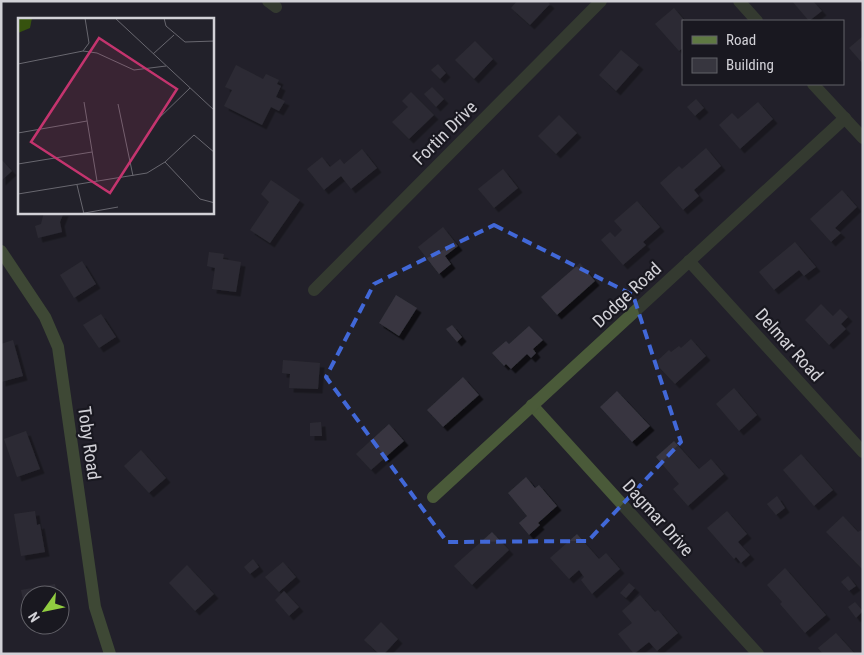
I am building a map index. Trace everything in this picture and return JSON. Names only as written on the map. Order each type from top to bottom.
[{"type":"main road","name":"Toby Road","points":[[1,251],[45,318],[58,346],[93,598],[102,636],[110,654]]},
{"type":"street","name":"Fortin Drive","points":[[314,290],[601,1]]},
{"type":"street","points":[[739,1],[756,20]]},
{"type":"street","points":[[815,85],[863,138]]},
{"type":"street","name":"Dodge Road","points":[[433,497],[844,118]]},
{"type":"street","name":"Delmar Road","points":[[689,261],[863,452]]},
{"type":"street","name":"Dagmar Drive","points":[[532,405],[758,654]]},
{"type":"highlighted area","points":[[494,225],[633,295],[681,442],[588,541],[447,542],[326,377],[374,284]]},
{"type":"building","points":[[517,1],[547,1],[550,4],[530,25],[511,8]]},
{"type":"building","points":[[792,1],[813,1],[822,11],[808,20]]},
{"type":"building","points":[[674,8],[684,20],[682,20],[682,49],[679,51],[655,24]]},
{"type":"building","points":[[863,36],[863,64],[849,48]]},
{"type":"building","points":[[475,41],[493,59],[474,79],[455,60]]},
{"type":"building","points":[[621,50],[639,65],[616,91],[599,75]]},
{"type":"building","points":[[438,64],[446,73],[440,79],[431,70]]},
{"type":"building","points":[[236,65],[263,79],[266,74],[279,80],[277,84],[281,86],[276,97],[285,101],[279,111],[271,107],[262,125],[224,106],[232,90],[225,87]]},
{"type":"building","points":[[432,87],[444,99],[436,107],[424,94]]},
{"type":"building","points":[[411,92],[434,115],[409,139],[392,122],[408,107],[402,101]]},
{"type":"building","points":[[696,99],[704,108],[695,116],[687,107]]},
{"type":"building","points":[[758,102],[773,119],[740,149],[719,125],[732,113],[738,119]]},
{"type":"building","points":[[559,115],[577,133],[556,154],[538,136]]},
{"type":"building","points":[[706,148],[721,166],[694,190],[699,196],[683,210],[660,183],[679,166],[682,169]]},
{"type":"building","points":[[362,149],[377,168],[351,189],[341,176],[324,190],[307,169],[322,157],[330,167],[340,159],[344,164]]},
{"type":"building","points":[[1,159],[12,171],[1,181]]},
{"type":"building","points":[[503,169],[518,188],[494,208],[478,189]]},
{"type":"building","points":[[271,180],[300,200],[270,243],[250,230],[269,202],[261,194]]},
{"type":"building","points":[[842,190],[857,207],[835,228],[841,233],[831,242],[810,219]]},
{"type":"building","points":[[637,201],[660,227],[643,242],[646,245],[623,265],[601,240],[610,232],[615,237],[622,230],[614,221]]},
{"type":"building","points":[[44,214],[63,214],[60,222],[62,232],[38,238],[35,226],[41,224]]},
{"type":"building","points":[[443,227],[458,246],[445,256],[451,264],[439,274],[418,247]]},
{"type":"building","points":[[795,242],[816,267],[804,276],[799,270],[774,290],[759,272]]},
{"type":"building","points":[[209,252],[224,254],[223,259],[241,262],[236,292],[212,289],[215,268],[207,266]]},
{"type":"building","points":[[82,261],[96,284],[74,298],[60,275]]},
{"type":"building","points":[[580,263],[595,281],[557,315],[541,297]]},
{"type":"building","points":[[396,295],[417,308],[399,336],[379,323]]},
{"type":"building","points":[[821,304],[833,316],[840,309],[848,317],[841,324],[846,329],[829,345],[805,320]]},
{"type":"building","points":[[101,314],[116,337],[99,348],[83,325]]},
{"type":"building","points":[[452,325],[462,337],[457,342],[446,329]]},
{"type":"building","points":[[529,326],[543,340],[533,349],[536,353],[531,358],[527,354],[511,369],[506,364],[504,366],[492,353],[506,341],[509,344]]},
{"type":"building","points":[[691,339],[706,356],[675,384],[655,363],[669,350],[671,352],[679,346],[681,348]]},
{"type":"building","points":[[13,340],[23,376],[1,382],[1,344]]},
{"type":"building","points":[[283,360],[320,363],[318,389],[289,388],[290,374],[282,373]]},
{"type":"building","points":[[463,377],[479,395],[443,427],[427,410]]},
{"type":"building","points":[[734,388],[757,415],[739,431],[716,404]]},
{"type":"building","points":[[617,391],[650,426],[632,442],[600,407]]},
{"type":"building","points":[[321,422],[322,436],[310,436],[310,423]]},
{"type":"building","points":[[389,424],[404,441],[371,470],[356,454]]},
{"type":"building","points":[[26,431],[40,469],[17,477],[4,439]]},
{"type":"building","points":[[674,441],[699,469],[711,459],[724,474],[688,506],[673,489],[679,484],[656,457]]},
{"type":"building","points":[[141,450],[166,478],[149,493],[124,466]]},
{"type":"building","points":[[801,454],[833,490],[814,506],[783,470]]},
{"type":"building","points":[[526,477],[535,488],[539,485],[557,506],[538,523],[540,525],[529,535],[519,523],[527,516],[508,493]]},
{"type":"building","points":[[777,496],[785,508],[776,515],[767,504]]},
{"type":"building","points":[[35,511],[37,525],[40,524],[45,552],[21,556],[14,514]]},
{"type":"building","points":[[727,511],[747,534],[738,542],[750,555],[741,563],[736,557],[734,559],[707,528]]},
{"type":"building","points":[[843,516],[858,532],[861,530],[863,532],[863,570],[826,532]]},
{"type":"building","points":[[492,532],[509,550],[472,585],[454,566]]},
{"type":"building","points":[[577,534],[599,559],[606,553],[620,569],[592,594],[581,580],[584,577],[579,570],[569,579],[550,558]]},
{"type":"building","points":[[253,559],[259,567],[250,574],[244,567]]},
{"type":"building","points":[[283,562],[296,577],[279,592],[265,577]]},
{"type":"building","points":[[187,565],[214,594],[195,611],[169,583]]},
{"type":"building","points":[[785,568],[826,615],[805,633],[780,604],[782,602],[767,585]]},
{"type":"building","points":[[848,576],[856,586],[849,591],[841,582]]},
{"type":"building","points":[[629,583],[635,588],[626,598],[620,593]]},
{"type":"building","points":[[284,591],[299,607],[289,616],[275,600]]},
{"type":"building","points":[[640,595],[655,612],[658,610],[678,633],[657,651],[649,642],[634,654],[618,634],[632,623],[622,611]]},
{"type":"building","points":[[855,602],[863,611],[856,618],[848,607]]},
{"type":"building","points":[[381,622],[398,639],[384,654],[379,654],[364,640]]},
{"type":"building","points":[[836,633],[855,654],[823,654],[818,648]]}]
